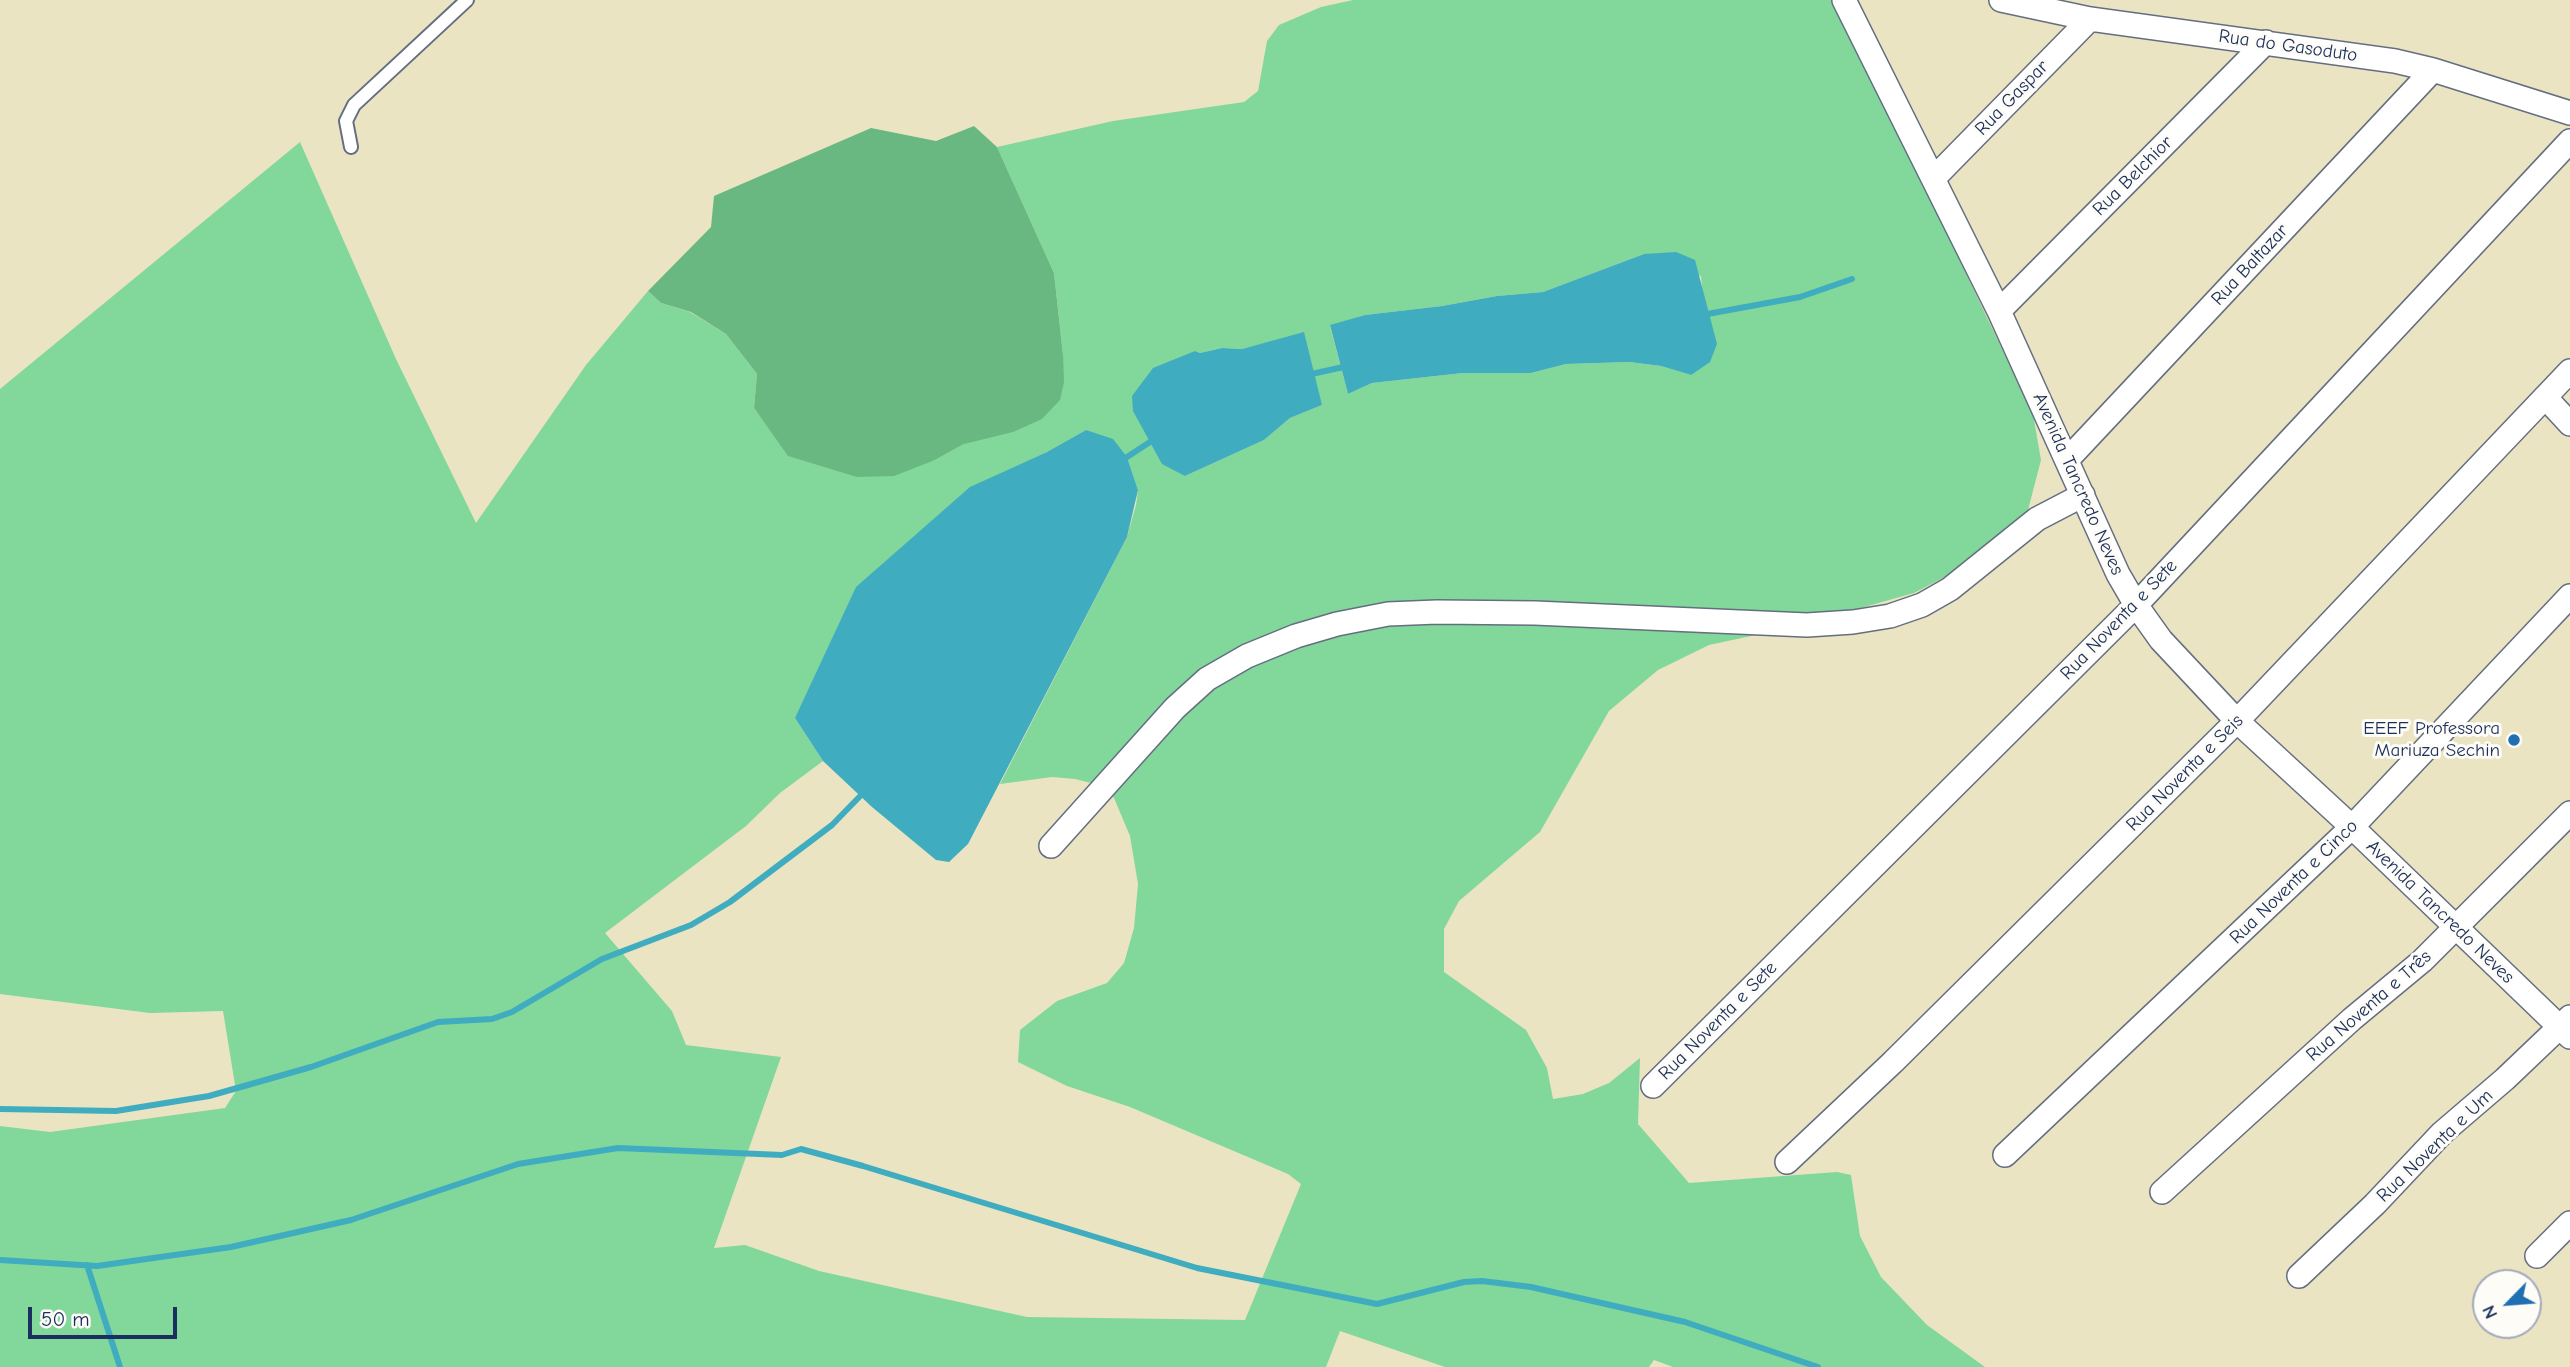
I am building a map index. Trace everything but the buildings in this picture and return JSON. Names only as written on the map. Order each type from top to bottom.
[{"type":"street","name":"Avenida Tancredo Neves","points":[[1844,0],[1999,311],[2118,574],[2136,605],[2161,640],[2237,721],[2457,928],[2567,1027]]},
{"type":"street","name":"Rua do Gasoduto","points":[[2001,0],[2091,19],[2395,61],[2433,70],[2570,113]]},
{"type":"street","name":"Rua Gaspar","points":[[1934,178],[2091,19]]},
{"type":"street","name":"Rua Belchior","points":[[1999,311],[2266,42]]},
{"type":"street","name":"Rua Baltazar","points":[[2067,460],[2433,70]]},
{"type":"street","name":"Rua Noventa e Sete","points":[[1653,1086],[2136,605],[2570,141]]},
{"type":"street","name":"Rua Noventa e Seis","points":[[1787,1162],[1893,1062],[2237,721],[2570,371]]},
{"type":"street","points":[[2545,397],[2570,424]]},
{"type":"street","points":[[1051,846],[1175,708],[1207,679],[1247,656],[1296,636],[1337,624],[1388,614],[1437,612],[1523,612],[1807,625],[1890,616],[1922,605],[1950,589],[2037,519],[2082,495]]},
{"type":"street","name":"Rua Noventa e Cinco","points":[[2005,1155],[2352,827],[2570,596]]},
{"type":"street","name":"Rua Noventa e Três","points":[[2162,1192],[2352,1019],[2401,980],[2457,928],[2570,813]]},
{"type":"street","name":"Rua Noventa e Um","points":[[2299,1276],[2375,1204],[2442,1133],[2567,1027]]},
{"type":"street","points":[[2537,1256],[2570,1223]]},
{"type":"lane","points":[[351,147],[346,121],[354,105],[467,0]]},
{"type":"green space","points":[[1353,0],[1832,0],[1843,16],[2033,414],[2041,460],[2028,510],[1975,561],[1914,593],[1793,627],[1709,645],[1658,670],[1609,711],[1540,832],[1459,901],[1444,929],[1444,972],[1526,1030],[1547,1068],[1553,1099],[1583,1094],[1609,1083],[1640,1058],[1638,1124],[1689,1183],[1837,1172],[1851,1175],[1860,1236],[1881,1277],[1927,1325],[1985,1367],[1673,1367],[1654,1360],[1649,1367],[1445,1367],[1340,1331],[1326,1367],[0,1367],[0,1126],[50,1132],[225,1108],[236,1091],[223,1011],[150,1013],[0,994],[0,389],[300,142],[396,359],[476,523],[586,365],[648,291],[661,303],[690,312],[726,334],[757,374],[754,408],[789,456],[856,477],[935,460],[964,444],[1063,355],[1054,273],[997,147],[1113,121],[1244,102],[1258,91],[1267,41],[1279,25],[1321,7]],"holes":[[[1644,254],[1701,276],[1703,298],[1691,375],[1661,366],[1629,362],[1566,364],[1531,373],[1463,373],[1372,383],[1348,394],[1330,326],[1365,315],[1543,292]],[[1266,343],[1322,405],[1290,418],[1264,440],[1185,476],[1194,351],[1200,353],[1222,348],[1242,349]],[[1086,430],[1127,457],[1138,490],[1136,505],[1127,537],[1000,784],[1052,777],[1099,785],[1114,798],[1130,836],[1138,884],[1134,928],[1124,963],[1107,983],[1057,1001],[1020,1030],[1018,1062],[1067,1086],[1130,1107],[1288,1174],[1301,1184],[1245,1320],[1027,1317],[819,1271],[745,1245],[714,1248],[781,1057],[686,1045],[672,1011],[605,933],[746,826],[780,793],[823,761],[795,718],[1045,453]]]},
{"type":"green space","points":[[974,126],[997,147],[1054,273],[1063,355],[1064,382],[1060,400],[1042,419],[1013,432],[964,444],[935,460],[894,476],[856,477],[788,456],[754,408],[757,374],[726,334],[691,312],[661,303],[648,291],[711,227],[714,196],[871,128],[936,141]]},
{"type":"water","points":[[1676,252],[1695,260],[1717,344],[1710,362],[1691,375],[1661,366],[1629,362],[1566,364],[1531,373],[1463,373],[1372,383],[1348,394],[1330,325],[1365,315],[1543,292],[1644,254]]},
{"type":"water","points":[[1304,332],[1322,405],[1290,418],[1264,440],[1185,476],[1162,464],[1133,411],[1132,396],[1153,368],[1195,351],[1200,353],[1222,348],[1242,349]]},
{"type":"water","points":[[1086,430],[1113,439],[1127,457],[1138,490],[1127,537],[968,844],[949,862],[936,860],[872,807],[823,761],[795,718],[856,587],[970,487],[1045,453]]},
{"type":"waterway","points":[[1702,315],[1800,297],[1852,279]]},
{"type":"waterway","points":[[1307,375],[1348,366]]},
{"type":"waterway","points":[[1121,461],[1156,438]]},
{"type":"waterway","points":[[0,1109],[116,1111],[209,1096],[311,1067],[438,1022],[492,1019],[512,1012],[602,959],[691,925],[730,902],[832,825],[866,790]]},
{"type":"waterway","points":[[0,1260],[97,1266],[231,1247],[351,1220],[518,1164],[618,1148],[782,1155],[801,1149],[1197,1268],[1377,1304],[1464,1282],[1482,1281],[1531,1287],[1685,1322],[1818,1367]]},
{"type":"waterway","points":[[87,1265],[120,1367]]},
{"type":"place","name":"EEEF Professora Mariuza Sechin","points":[[2514,740]]}]
